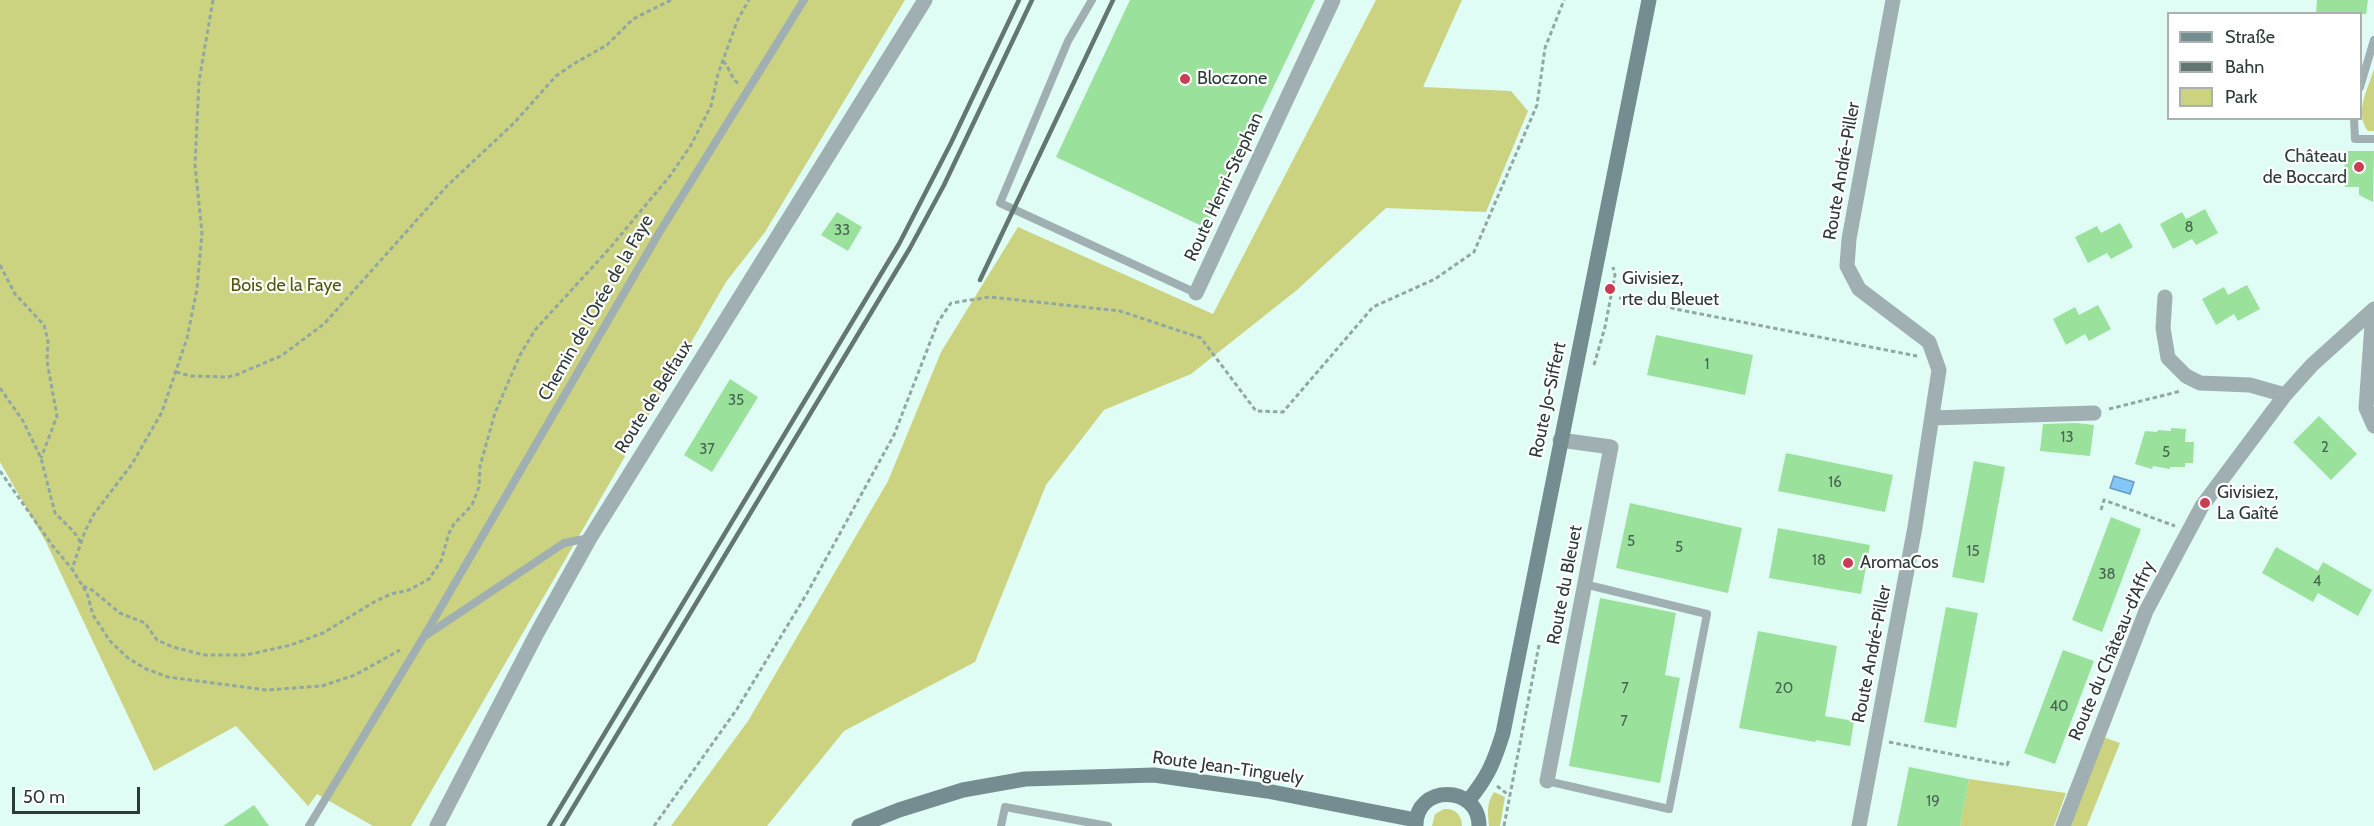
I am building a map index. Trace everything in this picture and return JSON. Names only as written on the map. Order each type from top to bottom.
[{"type":"main road","name":"Route Jo-Siffert","points":[[1468,801],[1494,765],[1503,733],[1649,0]]},
{"type":"main road","name":"Route Jean-Tinguely","points":[[859,826],[899,810],[963,790],[1025,779],[1154,775],[1267,790],[1416,823]]},
{"type":"main road","points":[[1416,823],[1419,810],[1426,801],[1436,795],[1447,793],[1458,795],[1468,801],[1475,809],[1479,826]]},
{"type":"street","name":"Route de Belfaux","points":[[437,826],[537,633],[590,538],[925,0]]},
{"type":"street","name":"Route Henri-Stephan","points":[[1196,293],[1333,0]]},
{"type":"street","name":"Route André-Piller","points":[[1859,826],[1911,549],[1939,370],[1929,342],[1859,289],[1847,266],[1849,239],[1893,0]]},
{"type":"street","points":[[2165,297],[2163,328],[2168,358],[2186,376],[2200,383],[2250,385],[2285,395]]},
{"type":"street","points":[[2374,309],[2366,408],[2374,426]]},
{"type":"street","name":"Route du Château-d'Affry","points":[[2063,826],[2146,611],[2202,506],[2285,395],[2312,365],[2374,309]]},
{"type":"street","points":[[1932,418],[2094,412]]},
{"type":"street","name":"Route du Bleuet","points":[[1547,781],[1611,447],[1560,440]]},
{"type":"lane","name":"Chemin de l'Orée de la Faye","points":[[309,826],[423,638],[659,232],[804,0]]},
{"type":"lane","points":[[1092,0],[1068,41],[1000,203],[1196,293]]},
{"type":"lane","points":[[2362,85],[2374,40]]},
{"type":"lane","points":[[2354,120],[2355,139],[2374,139]]},
{"type":"lane","name":"Chemin de l'Orée de la Faye","points":[[423,638],[564,543],[590,538]]},
{"type":"lane","points":[[1547,781],[1669,809],[1707,614],[1584,584]]},
{"type":"lane","points":[[1001,826],[1005,807],[1108,826]]},
{"type":"path","points":[[72,569],[94,513],[146,442],[162,412],[187,338],[197,289],[202,233],[195,165],[199,81],[213,0]]},
{"type":"path","points":[[176,372],[191,376],[228,377],[236,375],[281,356],[324,324],[448,185],[514,123],[556,76],[608,45],[633,19],[671,0]]},
{"type":"path","points":[[83,586],[92,590],[120,613],[145,623],[157,640],[173,647],[204,655],[246,654],[291,645],[323,633],[390,594],[409,590],[429,579],[441,561],[449,533],[471,504],[479,487],[480,466],[495,413],[520,355],[535,330],[609,249],[691,145],[711,106],[738,18],[749,0]]},
{"type":"path","points":[[654,826],[737,709],[806,595],[894,435],[938,322],[951,303],[990,297],[1131,314],[1201,338],[1256,411],[1282,412],[1373,307],[1436,279],[1474,252],[1537,105],[1545,48],[1564,0]]},
{"type":"path","points":[[723,62],[728,66],[734,81]]},
{"type":"path","points":[[0,265],[15,294],[45,325],[48,341],[47,361],[57,416],[41,458]]},
{"type":"path","points":[[1605,327],[1612,290]]},
{"type":"path","points":[[1619,298],[1653,301],[1675,309],[1919,356]]},
{"type":"path","points":[[2094,412],[2181,391],[2200,383]]},
{"type":"path","points":[[0,388],[23,421],[41,458],[55,513],[74,532],[81,543]]},
{"type":"path","points":[[0,471],[83,586],[93,615],[101,629],[128,658],[146,669],[168,677],[266,690],[322,686],[355,675],[423,638]]},
{"type":"path","points":[[2101,510],[2104,500],[2180,528]]},
{"type":"path","points":[[1885,742],[2007,765],[2009,760]]},
{"type":"green space","name":"Bois de la Faye","points":[[0,0],[905,0],[765,232],[726,282],[411,826],[373,826],[317,794],[308,806],[236,726],[154,771],[46,542],[0,462]]},
{"type":"green space","points":[[1376,0],[1462,0],[1423,87],[1511,91],[1528,111],[1486,212],[1386,208],[1297,290],[1191,374],[1104,410],[1046,485],[975,662],[844,731],[767,826],[671,826],[748,721],[888,481],[941,352],[1018,227],[1213,314]]},
{"type":"green space","points":[[2374,69],[2374,131],[2368,131],[2362,117],[2362,109]]},
{"type":"green space","points":[[2103,737],[2120,743],[2087,826],[2070,826]]},
{"type":"green space","points":[[1969,779],[2066,793],[2054,826],[1960,826]]},
{"type":"green space","points":[[1494,792],[1505,797],[1500,826],[1489,826],[1489,804]]},
{"type":"green space","points":[[1444,809],[1457,813],[1462,826],[1432,826],[1435,814]]},
{"type":"water","points":[[2114,476],[2134,482],[2130,494],[2110,488]]},
{"type":"building","name":"Bloczone","points":[[1130,0],[1315,0],[1206,228],[1056,157]]},
{"type":"building","points":[[2317,0],[2368,0],[2366,14],[2362,12],[2316,12]]},
{"type":"building","name":"Château de Boccard","points":[[2344,151],[2374,151],[2373,202],[2359,195],[2359,187],[2345,187]]},
{"type":"building","points":[[2205,209],[2218,233],[2196,245],[2192,239],[2173,249],[2160,224],[2182,212],[2186,219]]},
{"type":"building","points":[[837,212],[862,227],[848,251],[821,235]]},
{"type":"building","points":[[2120,223],[2133,247],[2111,259],[2107,253],[2088,263],[2075,237],[2097,226],[2101,233]]},
{"type":"building","points":[[2247,285],[2260,309],[2238,321],[2234,314],[2216,325],[2202,299],[2224,287],[2228,295]]},
{"type":"building","points":[[2098,305],[2111,329],[2089,341],[2085,334],[2066,345],[2053,319],[2075,307],[2079,315]]},
{"type":"building","points":[[1656,335],[1753,355],[1745,395],[1647,375]]},
{"type":"building","points":[[730,379],[758,397],[712,472],[684,455]]},
{"type":"building","points":[[2319,416],[2357,454],[2331,480],[2293,442]]},
{"type":"building","points":[[2043,424],[2094,425],[2090,456],[2040,451]]},
{"type":"building","points":[[2171,428],[2186,429],[2185,442],[2194,442],[2193,463],[2185,463],[2185,467],[2170,467],[2170,469],[2153,466],[2152,469],[2135,464],[2145,431],[2171,431]]},
{"type":"building","points":[[1786,453],[1893,475],[1885,512],[1778,491]]},
{"type":"building","points":[[1974,461],[2005,467],[1984,583],[1952,577]]},
{"type":"building","points":[[1630,503],[1742,528],[1728,593],[1616,568]]},
{"type":"building","points":[[2111,517],[2141,529],[2102,632],[2072,620]]},
{"type":"building","points":[[1778,528],[1870,545],[1861,594],[1769,578]]},
{"type":"building","points":[[2276,547],[2318,571],[2323,562],[2372,590],[2358,616],[2318,593],[2313,602],[2262,573]]},
{"type":"building","points":[[1600,598],[1676,613],[1665,675],[1680,678],[1660,783],[1569,766]]},
{"type":"building","points":[[1946,607],[1978,613],[1956,728],[1924,722]]},
{"type":"building","points":[[1758,631],[1837,646],[1825,716],[1854,721],[1850,746],[1739,728]]},
{"type":"building","points":[[2063,650],[2094,661],[2055,764],[2024,753]]},
{"type":"building","points":[[1909,767],[1969,779],[1960,826],[1897,826]]},
{"type":"building","points":[[254,805],[269,826],[223,826]]},
{"type":"railway","points":[[549,826],[899,244],[951,143],[1019,0]]},
{"type":"railway","points":[[562,826],[910,248],[944,185],[1032,0]]},
{"type":"railway","points":[[980,280],[1113,0]]},
{"type":"place","name":"Bloczone","points":[[1185,79]]},
{"type":"place","name":"Château de Boccard","points":[[2359,167]]},
{"type":"place","name":"Givisiez, rte du Bleuet","points":[[1610,289]]},
{"type":"place","name":"Givisiez, La Gaîté","points":[[2205,503]]},
{"type":"place","name":"AromaCos","points":[[1848,563]]}]
